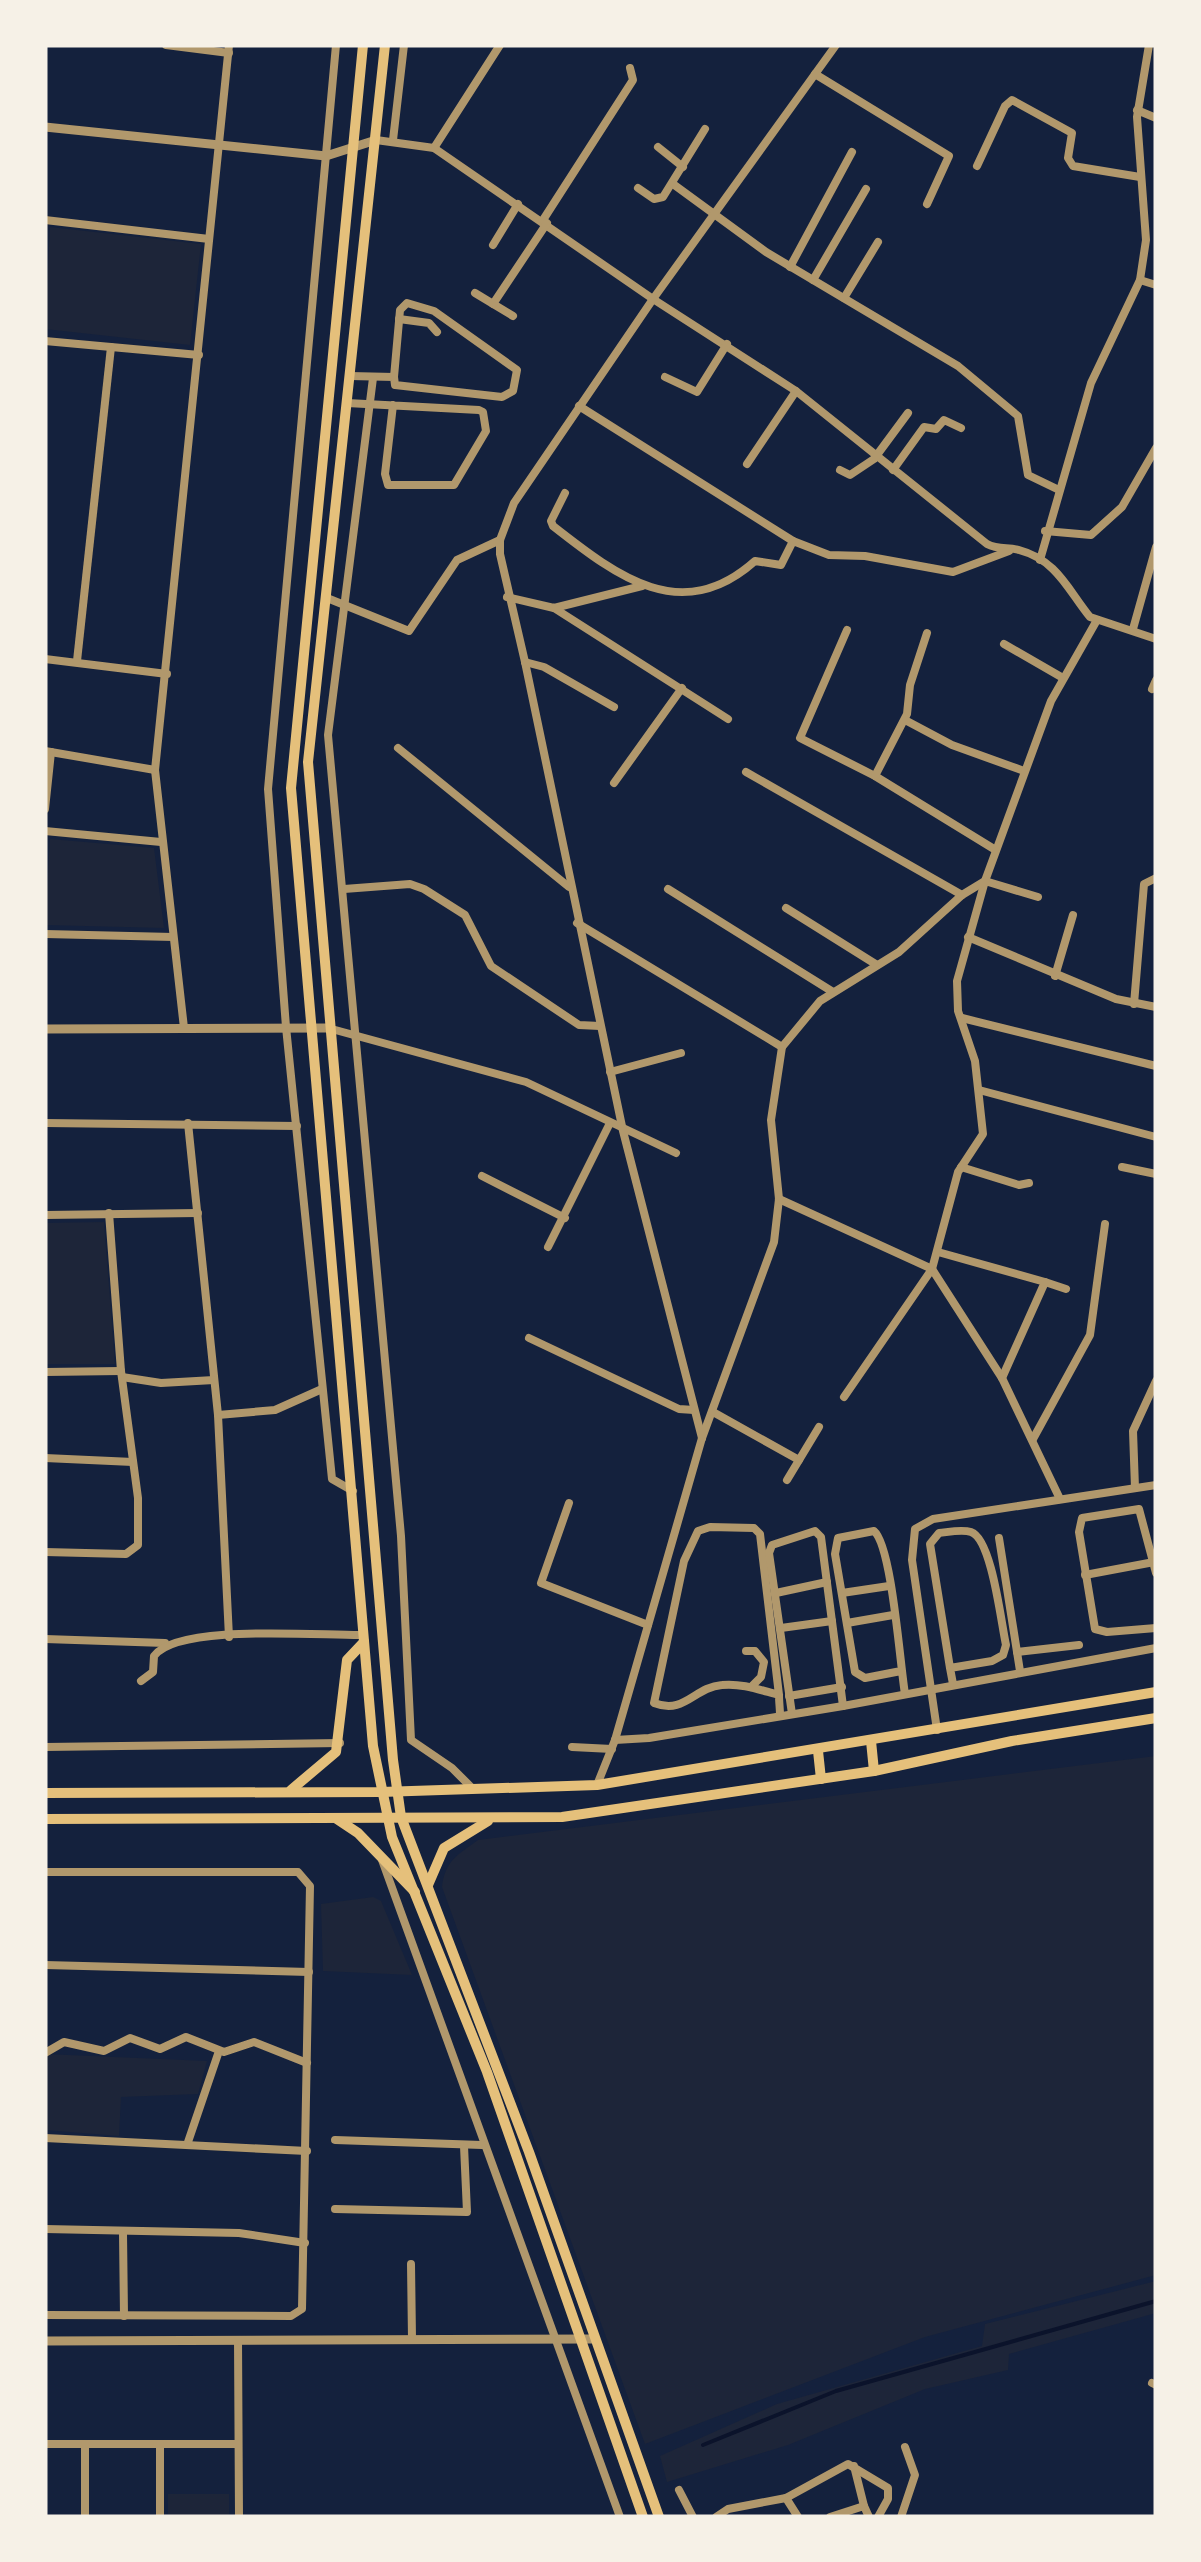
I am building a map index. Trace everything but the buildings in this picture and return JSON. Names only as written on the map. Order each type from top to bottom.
[{"type":"main road","points":[[363,45],[292,756],[310,1026],[381,1792],[385,1816],[487,2072],[643,2517]]},
{"type":"main road","points":[[385,45],[308,762],[328,1028],[398,1792],[401,1817],[528,2152],[659,2517]]},
{"type":"main road","points":[[290,1790],[330,1758],[340,1743],[347,1660],[364,1638]]},
{"type":"main road","points":[[45,1793],[398,1792],[597,1784],[1156,1692]]},
{"type":"main road","points":[[45,1818],[493,1818],[586,1814],[874,1772],[1012,1741],[1156,1718]]},
{"type":"main road","points":[[871,1740],[874,1772]]},
{"type":"main road","points":[[818,1750],[821,1779]]},
{"type":"main road","points":[[333,1817],[348,1824],[419,1897]]},
{"type":"main road","points":[[428,1886],[436,1859],[451,1841],[493,1818]]},
{"type":"street","points":[[166,45],[229,49],[156,770],[184,1028]]},
{"type":"street","points":[[336,45],[268,763],[286,1026],[332,1479],[355,1491]]},
{"type":"street","points":[[393,140],[404,45]]},
{"type":"street","points":[[434,148],[500,45]]},
{"type":"street","points":[[702,1438],[623,1131],[525,662],[507,597],[500,540],[514,503],[579,406],[836,45]]},
{"type":"street","points":[[1040,560],[1057,489],[1091,383],[1140,280],[1145,230],[1137,110],[1148,45]]},
{"type":"street","points":[[493,304],[633,80],[630,68]]},
{"type":"street","points":[[815,74],[948,156],[927,204]]},
{"type":"street","points":[[977,166],[1004,106],[1012,100],[1072,133],[1068,158],[1073,166],[1140,177]]},
{"type":"street","points":[[1137,110],[1156,118]]},
{"type":"street","points":[[45,127],[326,156],[376,140],[434,148],[652,299],[796,390],[987,544],[1040,560],[1065,578],[1086,613],[1096,620],[1156,638]]},
{"type":"street","points":[[638,188],[658,200],[673,184],[706,129]]},
{"type":"street","points":[[658,147],[683,167]]},
{"type":"street","points":[[790,267],[852,152]]},
{"type":"street","points":[[673,184],[790,267],[958,366],[1018,416],[1028,475],[1057,489]]},
{"type":"street","points":[[812,280],[866,188]]},
{"type":"street","points":[[492,246],[518,204]]},
{"type":"street","points":[[45,220],[208,239]]},
{"type":"street","points":[[1145,230],[1156,233]]},
{"type":"street","points":[[844,298],[878,242]]},
{"type":"street","points":[[1140,280],[1156,286]]},
{"type":"street","points":[[475,293],[513,316]]},
{"type":"street","points":[[407,302],[434,311],[513,364],[517,377],[513,391],[502,397],[396,386],[394,377],[399,319],[407,302]]},
{"type":"street","points":[[399,319],[429,323],[437,332]]},
{"type":"street","points":[[45,340],[199,355]]},
{"type":"street","points":[[665,376],[697,392],[727,344]]},
{"type":"street","points":[[77,661],[111,347]]},
{"type":"street","points":[[350,376],[394,377]]},
{"type":"street","points":[[373,378],[328,735],[402,1536],[411,1740],[452,1768],[473,1789]]},
{"type":"street","points":[[747,464],[796,390]]},
{"type":"street","points":[[347,403],[393,405],[479,410],[486,416],[486,432],[454,485],[392,486],[385,481],[393,405]]},
{"type":"street","points":[[579,406],[793,541],[829,555],[865,556],[954,572],[1012,550]]},
{"type":"street","points":[[840,470],[856,474],[878,454],[908,413]]},
{"type":"street","points":[[894,470],[924,427],[936,429],[944,420],[961,428]]},
{"type":"street","points":[[1045,531],[1091,535],[1122,507],[1156,448]]},
{"type":"street","points":[[565,493],[553,526],[644,585],[678,595],[719,588],[755,561],[781,564],[793,541]]},
{"type":"street","points":[[327,598],[409,631],[452,566],[500,540]]},
{"type":"street","points":[[1133,629],[1156,547]]},
{"type":"street","points":[[554,608],[644,585]]},
{"type":"street","points":[[507,597],[554,608],[728,719]]},
{"type":"street","points":[[844,1396],[932,1269],[961,1167],[982,1134],[976,1061],[961,1018],[957,981],[994,849],[1024,771],[1063,678],[1096,620]]},
{"type":"street","points":[[847,630],[800,738],[875,776],[994,849]]},
{"type":"street","points":[[875,776],[905,720],[927,633]]},
{"type":"street","points":[[1004,644],[1063,678]]},
{"type":"street","points":[[45,658],[167,674]]},
{"type":"street","points":[[525,662],[544,667],[614,707]]},
{"type":"street","points":[[614,782],[682,688]]},
{"type":"street","points":[[905,720],[952,745],[1024,771]]},
{"type":"street","points":[[398,748],[570,887]]},
{"type":"street","points":[[45,809],[48,751],[156,770]]},
{"type":"street","points":[[746,772],[962,895]]},
{"type":"street","points":[[45,831],[161,842]]},
{"type":"street","points":[[1134,1004],[1143,892],[1146,880],[1156,878]]},
{"type":"street","points":[[597,1784],[614,1744],[702,1438],[774,1242],[779,1198],[771,1120],[782,1047],[806,1013],[913,942],[962,895],[985,881],[1038,897]]},
{"type":"street","points":[[344,889],[410,884],[424,888],[465,914],[491,966],[579,1025],[600,1026]]},
{"type":"street","points":[[668,889],[834,992]]},
{"type":"street","points":[[786,908],[876,965]]},
{"type":"street","points":[[1056,976],[1073,915]]},
{"type":"street","points":[[578,923],[782,1047]]},
{"type":"street","points":[[45,934],[173,937]]},
{"type":"street","points":[[968,937],[1056,976],[1134,1004],[1156,1007]]},
{"type":"street","points":[[961,1018],[1156,1066]]},
{"type":"street","points":[[45,1029],[310,1026],[354,1033],[526,1082],[676,1153]]},
{"type":"street","points":[[610,1072],[681,1054]]},
{"type":"street","points":[[979,1090],[1156,1137]]},
{"type":"street","points":[[45,1123],[297,1126]]},
{"type":"street","points":[[188,1124],[218,1416],[229,1636]]},
{"type":"street","points":[[548,1247],[609,1124]]},
{"type":"street","points":[[1122,1166],[1156,1174]]},
{"type":"street","points":[[961,1167],[1018,1184],[1028,1183]]},
{"type":"street","points":[[482,1176],[564,1218]]},
{"type":"street","points":[[779,1198],[932,1269],[1002,1378],[1060,1499]]},
{"type":"street","points":[[45,1215],[198,1212]]},
{"type":"street","points":[[45,1552],[133,1551],[139,1533],[110,1213]]},
{"type":"street","points":[[1033,1439],[1090,1335],[1106,1224]]},
{"type":"street","points":[[938,1252],[1066,1289]]},
{"type":"street","points":[[1002,1378],[1045,1282]]},
{"type":"street","points":[[530,1338],[678,1410],[694,1410]]},
{"type":"street","points":[[45,1372],[122,1374],[161,1384],[214,1380]]},
{"type":"street","points":[[1135,1488],[1133,1431],[1156,1381]]},
{"type":"street","points":[[218,1416],[275,1410],[322,1389]]},
{"type":"street","points":[[713,1412],[799,1460]]},
{"type":"street","points":[[786,1480],[819,1427]]},
{"type":"street","points":[[45,1458],[133,1462]]},
{"type":"street","points":[[937,1730],[912,1560],[915,1529],[933,1519],[1156,1485]]},
{"type":"street","points":[[568,1503],[541,1583],[648,1625]]},
{"type":"street","points":[[1156,1573],[1139,1509],[1082,1518],[1078,1532],[1099,1632],[1156,1628]]},
{"type":"street","points":[[792,1714],[784,1696],[760,1534],[754,1528],[710,1527],[690,1540],[654,1703],[668,1708],[685,1705],[720,1685],[752,1687],[784,1696],[842,1687]]},
{"type":"street","points":[[950,1668],[992,1662],[1003,1655],[1006,1646],[987,1552],[980,1537],[969,1530],[939,1533],[930,1544],[950,1668],[953,1684]]},
{"type":"street","points":[[780,1716],[784,1696],[781,1628],[769,1553],[772,1545],[816,1531],[821,1537],[844,1706]]},
{"type":"street","points":[[901,1671],[858,1676],[846,1623],[835,1543],[838,1538],[874,1532],[882,1541],[889,1586],[901,1671],[904,1694]]},
{"type":"street","points":[[999,1538],[1020,1671]]},
{"type":"street","points":[[1085,1574],[1154,1562]]},
{"type":"street","points":[[776,1593],[827,1582]]},
{"type":"street","points":[[842,1592],[889,1586]]},
{"type":"street","points":[[846,1623],[893,1616]]},
{"type":"street","points":[[781,1628],[832,1621]]},
{"type":"street","points":[[45,1639],[167,1643],[229,1636],[364,1638]]},
{"type":"street","points":[[141,1681],[153,1672],[154,1656],[167,1643]]},
{"type":"street","points":[[1017,1652],[1079,1645]]},
{"type":"street","points":[[572,1747],[614,1744],[844,1706],[1156,1648]]},
{"type":"street","points":[[746,1652],[755,1652],[764,1662],[761,1677],[752,1687]]},
{"type":"street","points":[[45,1747],[340,1743]]},
{"type":"street","points":[[382,1860],[482,2145],[620,2517]]},
{"type":"street","points":[[45,1872],[298,1872],[310,1882],[306,2244],[303,2302],[297,2314],[45,2315]]},
{"type":"street","points":[[45,1965],[308,1972]]},
{"type":"street","points":[[45,2053],[64,2042],[104,2050],[130,2038],[160,2049],[186,2037],[219,2051],[254,2042],[307,2063]]},
{"type":"street","points":[[188,2142],[219,2051]]},
{"type":"street","points":[[45,2138],[306,2150]]},
{"type":"street","points":[[336,2140],[482,2145]]},
{"type":"street","points":[[335,2210],[467,2212],[464,2146]]},
{"type":"street","points":[[45,2229],[239,2233],[306,2244]]},
{"type":"street","points":[[123,2233],[124,2316]]},
{"type":"street","points":[[411,2264],[412,2340]]},
{"type":"street","points":[[45,2341],[593,2339]]},
{"type":"street","points":[[238,2340],[240,2517]]},
{"type":"street","points":[[45,2444],[238,2444]]},
{"type":"street","points":[[85,2444],[85,2517]]},
{"type":"street","points":[[160,2444],[160,2517]]},
{"type":"street","points":[[904,2516],[915,2475],[905,2447]]},
{"type":"street","points":[[854,2465],[870,2517]]},
{"type":"street","points":[[716,2517],[728,2509],[750,2508],[786,2498],[840,2466],[854,2465],[888,2488],[888,2499],[878,2517]]},
{"type":"street","points":[[679,2490],[693,2517]]},
{"type":"street","points":[[786,2498],[798,2517]]},
{"type":"street","points":[[830,2517],[864,2506]]},
{"type":"street","points":[[750,2508],[755,2517]]},
{"type":"shaded area","points":[[50,227],[201,244],[190,345],[45,329]]},
{"type":"shaded area","points":[[50,839],[154,848],[164,928],[45,925]]},
{"type":"shaded area","points":[[104,1222],[115,1364],[45,1364],[45,1223]]},
{"type":"shaded area","points":[[1156,1756],[1156,2275],[925,2337],[645,2444],[442,1887],[449,1864],[478,1840]]},
{"type":"shaded area","points":[[373,1897],[381,1901],[412,1975],[323,1971],[321,1904]]},
{"type":"shaded area","points":[[45,2054],[207,2061],[198,2094],[121,2097],[119,2136],[45,2130]]},
{"type":"shaded area","points":[[1156,2281],[1156,2313],[1009,2354],[1008,2370],[925,2389],[788,2445],[667,2482],[660,2456],[777,2404],[982,2346],[985,2324]]},
{"type":"shaded area","points":[[168,2494],[229,2494],[229,2517],[168,2517]]},
{"type":"waterway","points":[[703,2445],[836,2391],[1156,2301]]}]
